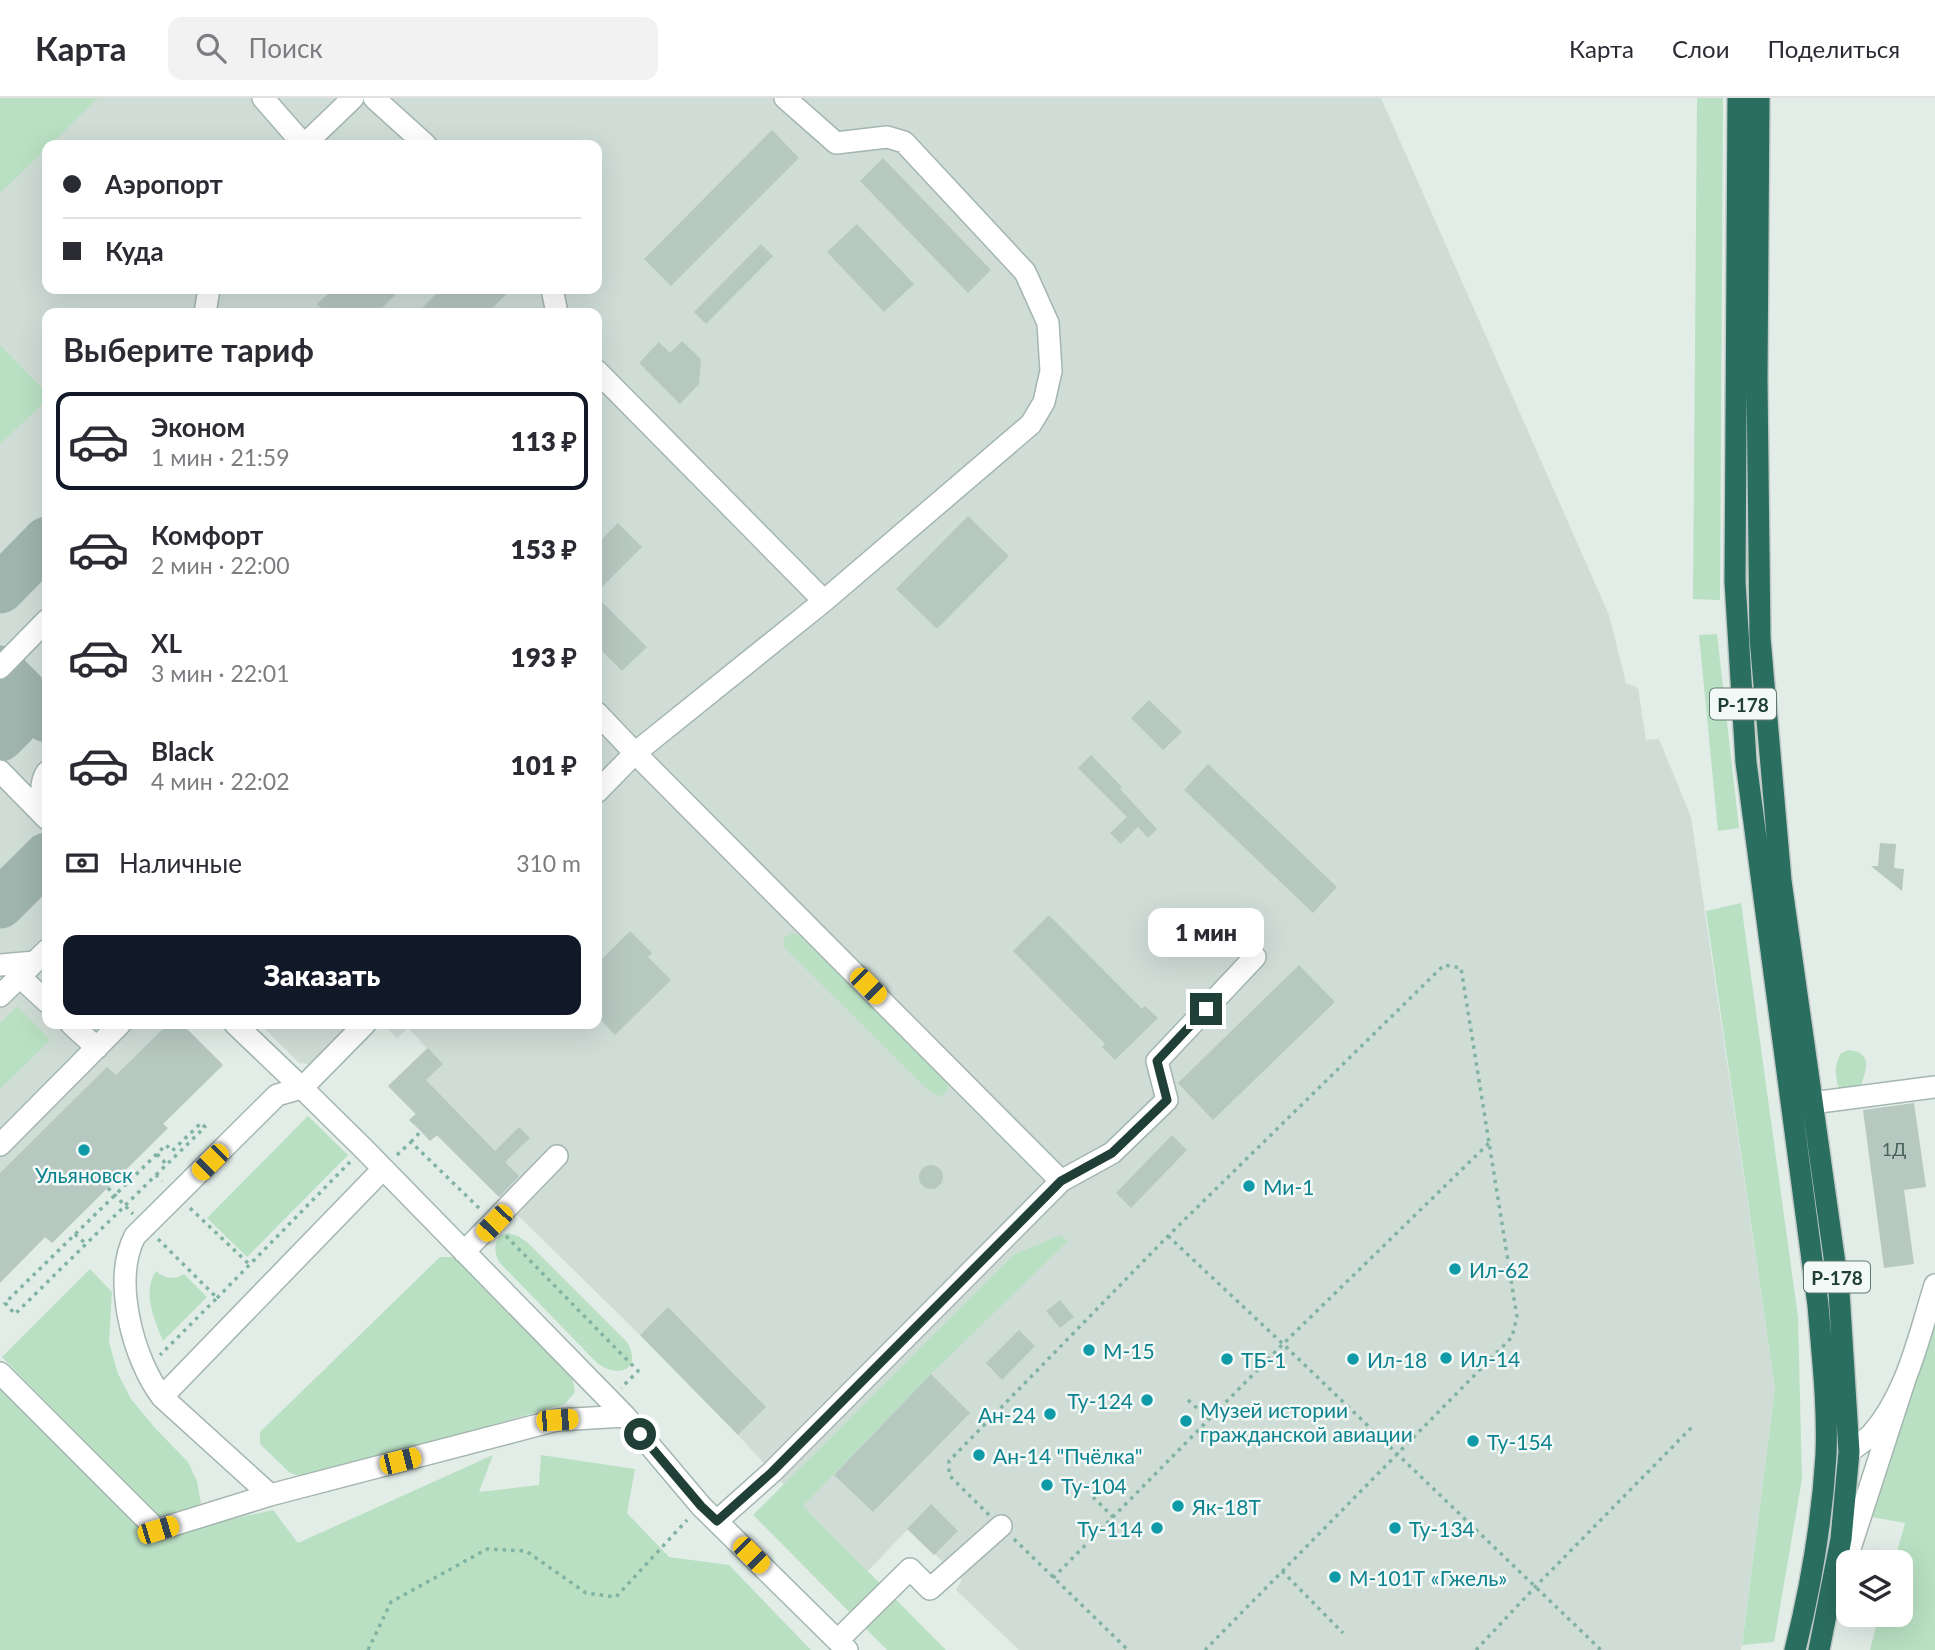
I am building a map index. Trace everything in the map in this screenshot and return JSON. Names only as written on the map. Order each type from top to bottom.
[{"type":"highway","name":"Р-178","points":[[1738,98],[1735,582],[1746,761],[1818,1305],[1825,1386],[1826,1454],[1818,1536],[1807,1602],[1795,1650]]},
{"type":"highway","name":"Р-178","points":[[1759,98],[1757,394],[1760,638],[1780,881],[1839,1292],[1849,1452],[1841,1539],[1819,1650]]},
{"type":"highway","points":[[1826,1454],[1849,1452]]},
{"type":"street","points":[[263,98],[300,140]]},
{"type":"street","points":[[309,140],[354,98]]},
{"type":"street","points":[[374,98],[420,140]]},
{"type":"street","points":[[602,787],[635,753],[824,601],[1031,424],[1044,402],[1051,371],[1048,323],[1025,272],[904,142],[887,137],[836,143],[785,98]]},
{"type":"street","points":[[602,376],[824,601]]},
{"type":"street","points":[[0,668],[42,627]]},
{"type":"street","points":[[602,718],[1061,1181]]},
{"type":"street","points":[[1,772],[27,778],[42,775]]},
{"type":"street","points":[[1,772],[42,814]]},
{"type":"street","points":[[0,965],[41,956]]},
{"type":"street","points":[[0,996],[41,956]]},
{"type":"street","points":[[709,1513],[772,1472],[1061,1181],[1112,1153],[1167,1100],[1157,1061],[1255,957]]},
{"type":"street","points":[[20,977],[42,997]]},
{"type":"street","points":[[76,1029],[97,1048]]},
{"type":"street","points":[[0,1145],[115,1029]]},
{"type":"street","points":[[240,1029],[383,1169],[625,1416],[709,1513],[842,1645],[910,1569],[930,1590],[1001,1526]]},
{"type":"street","points":[[270,1495],[162,1397],[145,1370],[131,1327],[126,1273],[132,1242],[145,1226],[277,1095],[302,1088],[360,1029]]},
{"type":"street","points":[[1812,1103],[1935,1087]]},
{"type":"street","points":[[464,1252],[557,1156]]},
{"type":"street","points":[[162,1397],[383,1169]]},
{"type":"street","points":[[1825,1625],[1935,1285]]},
{"type":"street","points":[[0,1373],[158,1530],[270,1495],[557,1420],[625,1416]]},
{"type":"street","points":[[1849,1452],[1869,1436],[1887,1414],[1905,1379]]},
{"type":"path","points":[[1128,1650],[949,1475],[948,1461],[1168,1236],[1444,965],[1461,968],[1517,1317],[1512,1337],[1205,1650]]},
{"type":"path","points":[[125,1206],[15,1314],[5,1303],[166,1145],[172,1151],[201,1123],[205,1127],[156,1175]]},
{"type":"path","points":[[383,1169],[421,1131]]},
{"type":"path","points":[[411,1142],[638,1371],[609,1400]]},
{"type":"path","points":[[1053,1578],[1283,1343],[1489,1143]]},
{"type":"path","points":[[145,1370],[363,1149]]},
{"type":"path","points":[[157,1154],[167,1165]]},
{"type":"path","points":[[108,1188],[217,1298]]},
{"type":"path","points":[[75,1234],[86,1244]]},
{"type":"path","points":[[1168,1236],[1283,1343],[1601,1650]]},
{"type":"path","points":[[1188,1399],[1209,1419]]},
{"type":"path","points":[[1476,1650],[1693,1425]]},
{"type":"path","points":[[1093,1497],[1113,1517]]},
{"type":"path","points":[[368,1650],[391,1602],[487,1549],[526,1551],[586,1593],[616,1597],[709,1513]]},
{"type":"path","points":[[1282,1571],[1343,1633]]},
{"type":"shaded area","points":[[0,98],[1381,98],[1609,615],[1626,683],[1638,688],[1646,740],[1659,739],[1691,817],[1775,1389],[1741,1650],[1019,1650],[956,1590],[962,1580],[908,1529],[867,1572],[640,1335],[437,1136],[430,1141],[409,1120],[415,1114],[388,1086],[427,1048],[409,1029],[602,1029],[602,308],[42,308],[42,1029],[187,1029],[223,1065],[163,1123],[168,1128],[52,1243],[45,1237],[0,1282]]},
{"type":"shaded area","points":[[265,1029],[344,1029],[309,1064],[299,1063]]},
{"type":"shaded area","points":[[388,1029],[407,1029],[397,1038]]},
{"type":"green space","points":[[0,98],[98,98],[55,140],[42,140],[42,153],[0,193]]},
{"type":"green space","points":[[1697,98],[1723,98],[1720,600],[1693,599]]},
{"type":"green space","points":[[0,345],[42,388],[42,405],[0,444]]},
{"type":"green space","points":[[1717,634],[1739,828],[1718,831],[1699,635]]},
{"type":"green space","points":[[1741,903],[1798,1317],[1802,1479],[1774,1642],[1742,1645],[1775,1389],[1706,911]]},
{"type":"green space","points":[[792,933],[801,936],[948,1084],[947,1091],[941,1097],[929,1091],[784,947],[784,938]]},
{"type":"green space","points":[[17,1006],[50,1040],[0,1089],[0,1023]]},
{"type":"green space","points":[[1849,1050],[1862,1055],[1866,1063],[1860,1088],[1847,1094],[1839,1089],[1836,1071],[1841,1053]]},
{"type":"green space","points":[[308,1116],[348,1155],[247,1257],[207,1218]]},
{"type":"green space","points":[[508,1233],[528,1243],[627,1342],[632,1359],[627,1368],[614,1371],[598,1364],[499,1262],[497,1242],[500,1235]]},
{"type":"green space","points":[[1060,1235],[1068,1241],[931,1374],[803,1506],[946,1650],[887,1650],[753,1515],[1013,1255]]},
{"type":"green space","points":[[440,1257],[456,1257],[572,1376],[575,1392],[565,1404],[307,1478],[290,1473],[260,1444],[260,1432]]},
{"type":"green space","points":[[90,1269],[112,1292],[109,1342],[118,1374],[131,1399],[188,1462],[197,1481],[201,1503],[195,1508],[159,1517],[2,1357]]},
{"type":"green space","points":[[156,1271],[170,1278],[184,1274],[207,1297],[163,1341],[153,1315],[150,1297]]},
{"type":"green space","points":[[1935,1322],[1935,1650],[1870,1650],[1876,1627],[1913,1627],[1913,1550],[1898,1550],[1905,1523],[1866,1516],[1902,1423]]},
{"type":"green space","points":[[0,1387],[154,1536],[273,1510],[298,1543],[493,1455],[479,1492],[539,1485],[541,1455],[635,1469],[627,1513],[669,1557],[729,1565],[811,1650],[0,1650]]},
{"type":"building","points":[[772,130],[799,158],[671,286],[644,259]]},
{"type":"building","points":[[883,158],[991,270],[968,293],[860,181]]},
{"type":"building","points":[[857,224],[914,284],[884,312],[827,252]]},
{"type":"building","points":[[761,244],[773,256],[706,324],[694,312]]},
{"type":"building","points":[[328,294],[396,294],[382,308],[321,308],[317,304]]},
{"type":"building","points":[[436,294],[507,294],[492,308],[422,308]]},
{"type":"building","points":[[682,341],[701,359],[699,384],[680,404],[639,363],[659,342],[670,353]]},
{"type":"building","points":[[968,516],[1009,556],[937,629],[896,589]]},
{"type":"building","points":[[618,523],[642,547],[602,587],[602,539]]},
{"type":"building","points":[[602,602],[647,647],[622,671],[602,651]]},
{"type":"building","points":[[1149,700],[1182,732],[1163,750],[1131,718]]},
{"type":"building","points":[[1091,755],[1157,829],[1148,838],[1138,827],[1121,844],[1110,833],[1127,817],[1078,768]]},
{"type":"building","points":[[1208,764],[1337,887],[1313,913],[1184,790]]},
{"type":"building","points":[[1880,843],[1896,844],[1894,868],[1904,869],[1902,891],[1871,866],[1878,866]]},
{"type":"building","points":[[1049,915],[1142,1009],[1145,1006],[1158,1018],[1115,1060],[1102,1047],[1105,1044],[1013,951]]},
{"type":"building","points":[[630,931],[652,953],[648,957],[671,980],[615,1035],[602,1021],[602,959]]},
{"type":"building","points":[[1299,965],[1335,1002],[1213,1120],[1178,1083]]},
{"type":"building","name":"Ульяновск","points":[[163,1029],[187,1029],[223,1065],[163,1124],[168,1128],[52,1243],[45,1237],[0,1283],[0,1173],[107,1067],[116,1075]]},
{"type":"building","points":[[428,1048],[443,1064],[426,1080],[495,1151],[519,1127],[530,1138],[505,1162],[519,1176],[499,1197],[437,1135],[430,1141],[409,1120],[416,1114],[388,1086]]},
{"type":"building","points":[[1914,1103],[1926,1187],[1904,1190],[1914,1264],[1884,1268],[1863,1110]]},
{"type":"building","points":[[1172,1135],[1187,1150],[1131,1208],[1116,1193]]},
{"type":"building","points":[[931,1165],[942,1172],[943,1177],[936,1188],[931,1189],[920,1182],[919,1177],[926,1166]]},
{"type":"building","points":[[1060,1300],[1074,1317],[1060,1328],[1046,1311]]},
{"type":"building","points":[[668,1307],[766,1407],[738,1435],[640,1335]]},
{"type":"building","points":[[1019,1330],[1035,1346],[1002,1380],[986,1363]]},
{"type":"building","points":[[931,1374],[970,1413],[873,1512],[834,1475]]},
{"type":"building","points":[[931,1504],[958,1531],[934,1555],[907,1529]]},
{"type":"taxiway","points":[[0,589],[42,546]]},
{"type":"taxiway","points":[[0,670],[42,713]]},
{"type":"taxiway","points":[[0,737],[12,725],[20,711],[18,688]]},
{"type":"taxiway","points":[[0,904],[42,862]]},
{"type":"place","name":"Ульяновск","points":[[84,1150]]},
{"type":"place","name":"Ми-1","points":[[1249,1186]]},
{"type":"place","name":"Ил-62","points":[[1455,1269]]},
{"type":"place","name":"М-15","points":[[1089,1350]]},
{"type":"place","name":"Ил-14","points":[[1446,1358]]},
{"type":"place","name":"ТБ-1","points":[[1227,1359]]},
{"type":"place","name":"Ил-18","points":[[1353,1359]]},
{"type":"place","name":"Ту-124","points":[[1147,1400]]},
{"type":"place","name":"Ан-24","points":[[1050,1414]]},
{"type":"place","name":"Музей истории гражданской авиации","points":[[1186,1421]]},
{"type":"place","name":"Ту-154","points":[[1473,1441]]},
{"type":"place","name":"Ан-14 \"Пчёлка\"","points":[[979,1455]]},
{"type":"place","name":"Ту-104","points":[[1047,1485]]},
{"type":"place","name":"Як-18Т","points":[[1178,1506]]},
{"type":"place","name":"Ту-114","points":[[1157,1528]]},
{"type":"place","name":"Ту-134","points":[[1395,1528]]},
{"type":"place","name":"М-101Т «Гжель»","points":[[1335,1577]]},
{"type":"route","points":[[640,1434],[717,1521],[772,1472],[1061,1181],[1112,1153],[1167,1100],[1157,1061],[1206,1009]]}]
